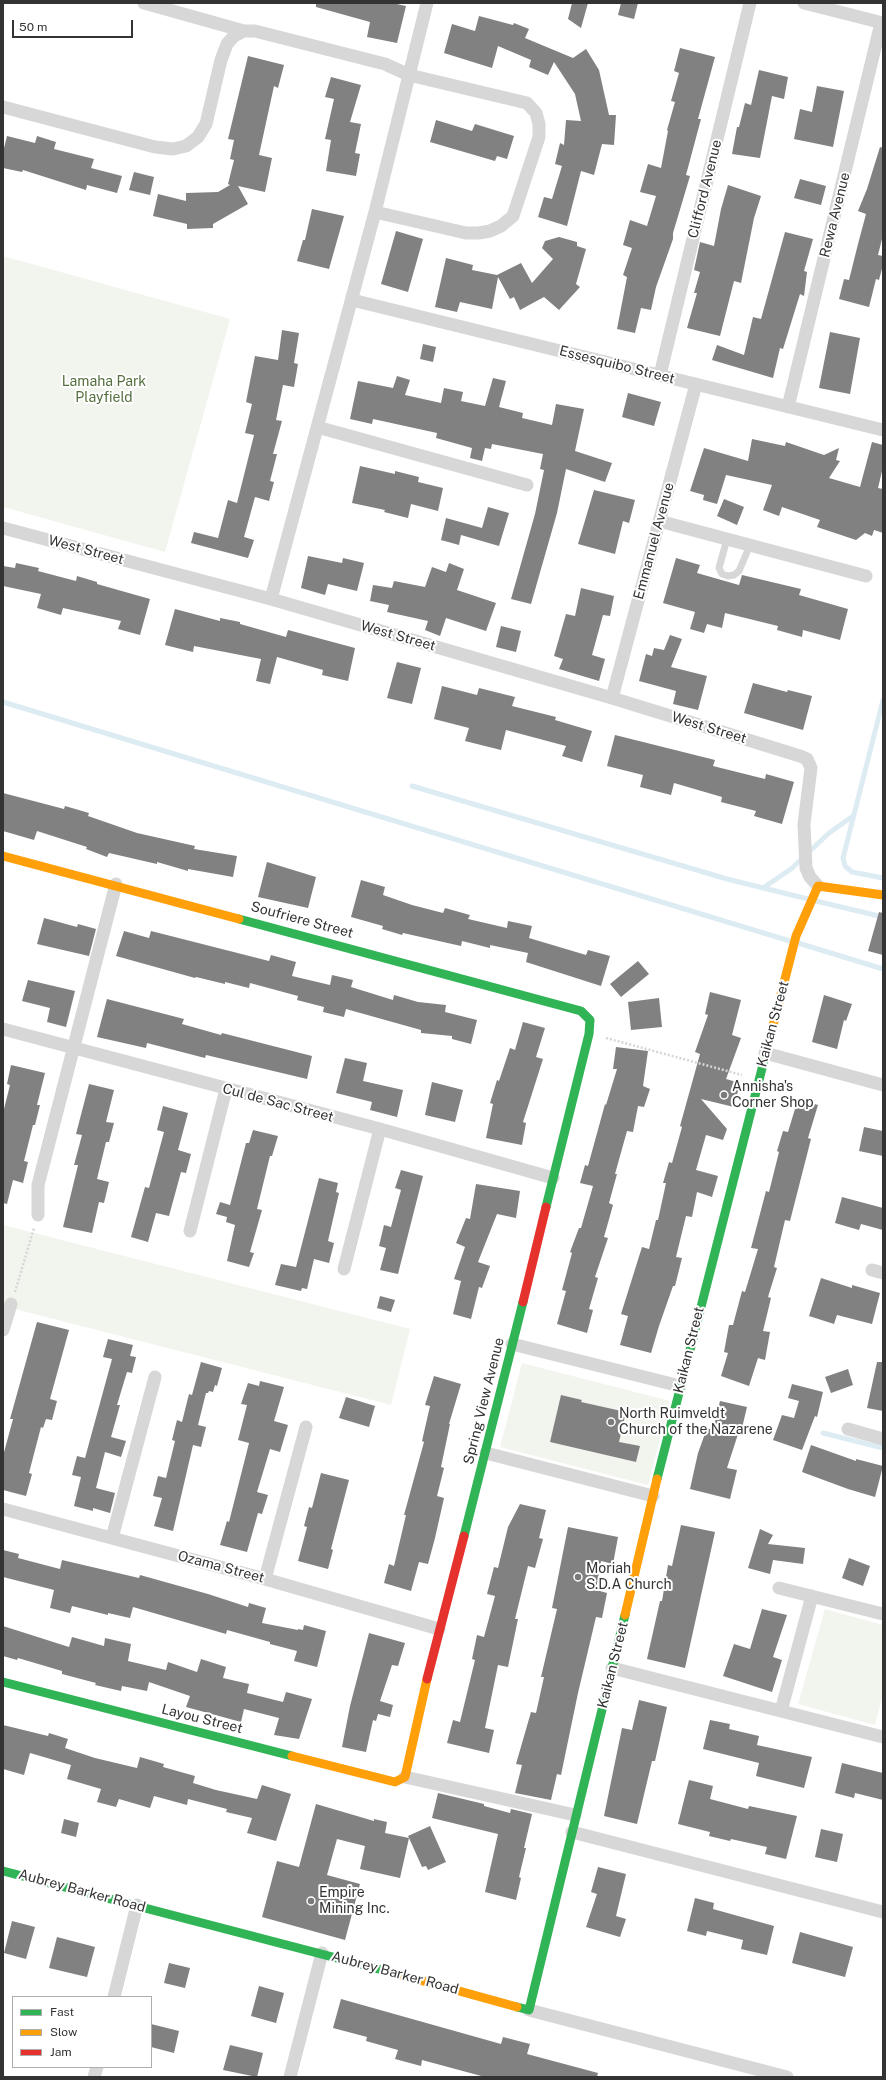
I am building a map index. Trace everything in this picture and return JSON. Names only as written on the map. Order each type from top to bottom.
[{"type":"street","points":[[144,3],[244,31],[255,31],[386,64],[409,75],[527,103],[536,113],[539,124],[539,138],[513,216],[490,231],[479,233],[466,232],[375,212]]},
{"type":"street","points":[[271,599],[352,300],[427,3]]},
{"type":"street","name":"Clifford Avenue","points":[[660,375],[750,3]]},
{"type":"street","points":[[804,3],[882,23]]},
{"type":"street","name":"Rewa Avenue","points":[[788,406],[882,23]]},
{"type":"street","points":[[3,107],[155,147],[173,149],[186,146],[198,137],[206,124],[221,60],[227,44],[234,36],[244,31]]},
{"type":"street","name":"Essesquibo Street","points":[[352,300],[883,430]]},
{"type":"street","name":"Emmanuel Avenue","points":[[612,698],[696,384]]},
{"type":"street","points":[[317,428],[527,485]]},
{"type":"street","points":[[659,521],[866,576]]},
{"type":"street","name":"West Street","points":[[3,528],[271,599],[612,698],[807,759],[811,768],[804,824],[806,868],[810,878],[818,886]]},
{"type":"street","name":"Soufriere Street","points":[[3,856],[116,884],[581,1011],[590,1020]]},
{"type":"street","points":[[38,1215],[38,1185],[116,884]]},
{"type":"street","points":[[818,886],[883,895]]},
{"type":"street","name":"Kaikan Street","points":[[529,2010],[680,1386],[758,1079],[796,936],[818,886]]},
{"type":"street","name":"Spring View Avenue","points":[[400,1780],[486,1453],[589,1034],[590,1020]]},
{"type":"street","name":"Cul de Sac Street","points":[[3,1029],[380,1129],[553,1178]]},
{"type":"street","points":[[765,1053],[883,1085]]},
{"type":"street","points":[[190,1231],[226,1089]]},
{"type":"street","points":[[344,1269],[380,1129]]},
{"type":"street","points":[[3,1330],[11,1304]]},
{"type":"street","points":[[512,1344],[680,1386]]},
{"type":"street","points":[[112,1538],[155,1377]]},
{"type":"street","points":[[265,1579],[306,1427]]},
{"type":"street","points":[[848,1429],[883,1439]]},
{"type":"street","points":[[486,1453],[653,1496]]},
{"type":"street","name":"Ozama Street","points":[[3,1509],[265,1579],[439,1629]]},
{"type":"street","points":[[779,1588],[883,1614]]},
{"type":"street","points":[[781,1711],[812,1596]]},
{"type":"street","points":[[612,1668],[781,1711],[882,1733]]},
{"type":"street","name":"Layou Street","points":[[3,1682],[400,1780]]},
{"type":"street","points":[[400,1780],[575,1815]]},
{"type":"street","points":[[572,1832],[883,1912]]},
{"type":"street","name":"Aubrey Barker Road","points":[[3,1870],[787,2077]]},
{"type":"street","points":[[114,1996],[137,1905]]},
{"type":"street","points":[[290,2077],[322,1953]]},
{"type":"lane","points":[[727,539],[719,568],[722,574],[728,576],[734,575],[739,571],[750,545]]},
{"type":"path","points":[[589,1034],[758,1079]]},
{"type":"path","points":[[11,1304],[38,1215]]},
{"type":"green space","name":"Lamaha Park Playfield","points":[[3,256],[230,319],[165,552],[3,507]]},
{"type":"green space","points":[[3,1225],[410,1329],[391,1405],[3,1306]]},
{"type":"green space","points":[[522,1363],[670,1401],[648,1485],[500,1447]],"holes":[[[561,1396],[582,1400],[574,1432],[626,1412],[619,1442],[640,1447],[636,1462],[550,1442]]]},
{"type":"green space","points":[[825,1609],[883,1625],[883,1694],[875,1725],[798,1704]]},
{"type":"building","points":[[316,3],[392,3],[406,6],[397,43],[367,37],[370,22],[316,7]]},
{"type":"building","points":[[572,3],[588,3],[581,28],[568,19]]},
{"type":"building","points":[[621,3],[638,3],[634,19],[618,15]]},
{"type":"building","points":[[479,16],[513,25],[514,23],[529,29],[525,38],[573,58],[586,49],[599,70],[609,115],[616,115],[614,145],[602,144],[594,175],[581,171],[567,226],[538,217],[544,197],[552,199],[562,166],[555,164],[560,143],[564,145],[566,120],[581,121],[575,94],[554,62],[548,75],[529,67],[531,60],[498,46],[492,68],[444,53],[452,24],[475,31]]},
{"type":"building","points":[[680,48],[715,57],[698,119],[701,119],[686,175],[690,176],[673,233],[673,239],[656,287],[651,310],[641,308],[635,333],[617,329],[627,277],[623,275],[632,248],[623,245],[630,220],[647,226],[656,196],[640,192],[648,164],[661,168],[667,130],[675,102],[671,101],[679,73],[674,71]]},
{"type":"building","points":[[248,56],[284,65],[278,88],[274,86],[259,155],[272,158],[265,192],[238,186],[248,204],[213,224],[213,228],[187,229],[187,224],[153,216],[158,194],[186,201],[186,193],[218,192],[230,185],[228,184],[234,160],[230,159],[234,140],[228,139]]},
{"type":"building","points":[[759,70],[788,77],[784,99],[772,96],[760,158],[732,154],[737,127],[739,127],[745,103],[751,105]]},
{"type":"building","points":[[331,77],[361,85],[350,122],[361,124],[355,153],[360,154],[356,176],[326,171],[331,140],[325,139],[334,99],[325,97]]},
{"type":"building","points":[[817,86],[844,91],[833,147],[794,139],[800,109],[812,112]]},
{"type":"building","points":[[436,120],[472,131],[475,124],[514,136],[507,159],[497,156],[495,161],[430,142]]},
{"type":"building","points":[[7,136],[35,143],[37,136],[56,142],[54,149],[94,159],[91,168],[122,176],[117,193],[87,185],[86,190],[23,170],[22,172],[3,168],[3,152]]},
{"type":"building","points":[[880,147],[883,148],[883,235],[878,255],[883,256],[883,265],[879,280],[876,279],[869,307],[839,299],[844,279],[849,280],[866,214],[858,211],[867,189]]},
{"type":"building","points":[[134,172],[154,177],[150,195],[129,190]]},
{"type":"building","points":[[800,179],[826,186],[821,205],[794,198]]},
{"type":"building","points":[[728,185],[761,196],[754,218],[741,283],[734,281],[720,336],[687,328],[697,293],[694,293],[700,272],[694,270],[700,242],[714,246],[721,209]]},
{"type":"building","points":[[312,209],[344,216],[329,269],[297,261],[303,240],[305,240]]},
{"type":"building","points":[[396,231],[423,239],[408,292],[381,284]]},
{"type":"building","points":[[785,232],[813,239],[804,271],[807,272],[804,296],[800,294],[783,349],[780,348],[773,378],[712,360],[717,345],[744,355],[753,317],[761,319]]},
{"type":"building","points":[[559,237],[577,242],[577,246],[586,249],[576,284],[580,287],[559,310],[544,297],[520,310],[514,297],[510,299],[498,277],[492,309],[460,302],[457,312],[435,307],[446,258],[473,265],[472,270],[497,275],[521,263],[532,283],[553,259],[542,248],[545,241]]},
{"type":"building","points":[[282,330],[299,333],[294,363],[298,364],[294,387],[283,385],[276,420],[282,421],[273,454],[277,454],[270,481],[274,482],[269,501],[255,497],[244,537],[254,540],[248,558],[191,543],[194,532],[218,538],[228,500],[237,503],[254,435],[245,433],[252,404],[246,402],[255,356],[278,360]]},
{"type":"building","points":[[830,332],[860,338],[850,394],[819,388]]},
{"type":"building","points":[[423,344],[436,347],[433,362],[420,359]]},
{"type":"building","points":[[397,376],[410,380],[405,395],[441,403],[444,388],[463,392],[461,401],[485,406],[493,378],[506,381],[499,407],[523,413],[522,418],[552,425],[556,404],[584,409],[575,451],[612,463],[605,482],[566,469],[557,513],[531,604],[511,599],[535,514],[544,470],[540,469],[543,454],[492,444],[491,449],[485,448],[482,461],[470,458],[472,448],[436,438],[437,433],[373,419],[372,424],[350,419],[358,381],[393,388]]},
{"type":"building","points":[[628,393],[661,402],[654,426],[622,417]]},
{"type":"building","points":[[752,439],[785,446],[786,442],[824,455],[839,448],[836,460],[840,461],[829,478],[860,487],[872,442],[883,445],[883,467],[878,488],[883,489],[883,533],[874,530],[872,536],[865,533],[856,540],[817,527],[820,520],[782,507],[779,516],[763,510],[772,485],[726,475],[717,504],[703,500],[704,495],[690,491],[704,448],[748,461]]},
{"type":"building","points":[[360,466],[395,474],[395,471],[419,477],[418,482],[443,488],[438,511],[411,504],[408,518],[384,512],[385,510],[352,503]]},
{"type":"building","points":[[594,490],[635,500],[629,523],[623,521],[615,554],[578,544]]},
{"type":"building","points":[[724,499],[744,507],[737,525],[717,516]]},
{"type":"building","points":[[488,507],[509,513],[499,546],[461,535],[459,545],[441,540],[446,518],[482,528]]},
{"type":"building","points":[[308,556],[342,563],[343,558],[364,563],[357,591],[328,584],[325,595],[301,588]]},
{"type":"building","points":[[676,558],[700,565],[697,573],[739,585],[742,575],[801,589],[799,595],[848,609],[840,640],[803,630],[802,637],[777,630],[778,626],[725,613],[722,628],[707,624],[704,633],[690,629],[695,612],[663,603]]},
{"type":"building","points":[[16,563],[39,568],[38,571],[76,581],[77,576],[97,582],[97,584],[150,599],[140,635],[118,629],[121,621],[63,608],[61,615],[37,608],[41,594],[3,586],[3,566],[15,568]]},
{"type":"building","points":[[449,563],[464,569],[457,590],[496,603],[486,631],[446,618],[440,636],[425,630],[428,621],[387,612],[389,605],[370,601],[373,585],[392,588],[394,581],[425,587],[432,567],[446,572]]},
{"type":"building","points":[[581,588],[614,596],[610,616],[603,615],[592,655],[605,659],[599,681],[559,669],[563,659],[554,656],[566,614],[575,616]]},
{"type":"building","points":[[175,609],[220,621],[220,618],[240,622],[240,624],[286,637],[288,630],[355,648],[348,681],[322,675],[323,670],[277,657],[270,684],[256,681],[261,659],[194,646],[193,652],[165,645]]},
{"type":"building","points":[[501,626],[521,631],[516,652],[496,647]]},
{"type":"building","points":[[670,635],[682,639],[671,667],[707,676],[698,710],[673,704],[676,691],[639,681],[646,654],[652,656],[654,648],[664,650]]},
{"type":"building","points":[[397,662],[421,668],[412,704],[387,698]]},
{"type":"building","points":[[753,683],[787,692],[788,690],[812,696],[803,730],[744,713]]},
{"type":"building","points":[[442,686],[477,695],[479,688],[515,697],[512,706],[556,717],[555,720],[592,731],[582,762],[562,756],[566,746],[506,730],[501,750],[465,741],[469,728],[434,719]]},
{"type":"building","points":[[615,735],[715,760],[713,766],[765,779],[766,774],[794,782],[782,824],[754,816],[756,811],[721,802],[722,797],[674,783],[671,795],[640,787],[643,775],[607,766]]},
{"type":"building","points":[[3,793],[64,809],[65,806],[89,813],[88,816],[137,833],[195,846],[194,849],[237,856],[233,877],[188,869],[188,871],[157,862],[157,864],[109,853],[107,857],[86,849],[87,847],[37,831],[34,840],[3,831]]},
{"type":"building","points":[[267,862],[316,877],[308,908],[258,897]]},
{"type":"building","points":[[361,880],[385,887],[383,895],[412,905],[443,913],[445,908],[470,915],[468,919],[507,928],[508,921],[532,926],[529,938],[586,955],[588,950],[610,956],[601,986],[526,962],[528,953],[490,945],[490,948],[462,941],[461,946],[403,933],[402,935],[382,929],[383,926],[351,917]]},
{"type":"building","points":[[879,912],[883,913],[883,955],[868,951]]},
{"type":"building","points":[[44,918],[77,927],[78,924],[96,929],[89,956],[37,944]]},
{"type":"building","points":[[124,931],[149,938],[151,931],[269,961],[271,955],[296,962],[292,976],[330,985],[332,975],[353,980],[351,987],[393,1000],[394,995],[418,1002],[446,1005],[445,1012],[477,1020],[471,1044],[452,1039],[452,1036],[421,1033],[421,1030],[346,1009],[344,1017],[323,1012],[324,1007],[297,1000],[298,996],[250,983],[249,988],[225,982],[225,984],[195,978],[116,956]]},
{"type":"building","points":[[638,961],[649,974],[621,997],[610,984]]},
{"type":"building","points":[[28,980],[75,991],[66,1027],[47,1022],[50,1008],[22,1001]]},
{"type":"building","points":[[710,992],[741,1000],[732,1035],[741,1038],[726,1079],[740,1083],[734,1107],[701,1099],[727,1129],[723,1140],[706,1135],[696,1170],[718,1176],[712,1197],[697,1192],[692,1217],[686,1216],[676,1257],[682,1258],[675,1286],[673,1286],[651,1353],[620,1345],[628,1316],[621,1314],[642,1247],[649,1249],[656,1220],[658,1220],[666,1183],[663,1183],[669,1162],[672,1163],[682,1127],[680,1126],[700,1054],[695,1052],[708,1015],[705,1014]]},
{"type":"building","points":[[824,995],[852,1004],[846,1021],[844,1020],[837,1049],[812,1042]]},
{"type":"building","points":[[659,998],[662,1027],[631,1030],[628,1002]]},
{"type":"building","points":[[107,999],[184,1019],[182,1024],[221,1035],[222,1033],[312,1056],[307,1079],[206,1055],[205,1058],[147,1043],[146,1048],[97,1037]]},
{"type":"building","points":[[523,1022],[545,1028],[536,1057],[543,1059],[523,1122],[526,1123],[522,1145],[486,1138],[493,1104],[490,1103],[497,1080],[499,1081],[510,1048],[515,1050]]},
{"type":"building","points":[[616,1047],[648,1051],[643,1086],[650,1089],[644,1107],[638,1106],[633,1132],[627,1131],[615,1174],[617,1174],[609,1203],[613,1205],[604,1237],[608,1238],[595,1277],[598,1278],[589,1309],[593,1310],[587,1333],[557,1324],[566,1291],[562,1290],[572,1253],[570,1252],[579,1228],[581,1228],[593,1186],[580,1183],[585,1165],[588,1166],[605,1104],[606,1105],[617,1069],[613,1069]]},
{"type":"building","points":[[345,1058],[367,1063],[363,1081],[403,1090],[397,1117],[370,1110],[372,1102],[336,1093]]},
{"type":"building","points":[[11,1065],[45,1073],[37,1105],[40,1105],[35,1125],[33,1125],[24,1161],[28,1162],[23,1183],[13,1180],[7,1204],[3,1203],[3,1113],[10,1085],[7,1084]]},
{"type":"building","points":[[432,1082],[463,1090],[455,1122],[425,1115]]},
{"type":"building","points":[[89,1084],[114,1090],[106,1122],[114,1123],[109,1142],[106,1142],[97,1179],[109,1182],[104,1203],[99,1202],[92,1233],[63,1227],[78,1165],[74,1165],[82,1135],[76,1134]]},
{"type":"building","points":[[798,1099],[818,1105],[808,1138],[811,1139],[790,1221],[785,1220],[774,1267],[777,1268],[768,1297],[771,1298],[763,1331],[770,1332],[765,1360],[758,1358],[749,1386],[721,1376],[728,1353],[724,1352],[729,1325],[733,1325],[742,1291],[745,1292],[758,1249],[751,1248],[766,1191],[769,1192],[779,1152],[777,1151],[783,1131],[788,1132]]},
{"type":"building","points":[[163,1106],[188,1113],[178,1150],[191,1154],[186,1173],[181,1172],[169,1216],[156,1213],[148,1242],[131,1237],[145,1187],[149,1188],[164,1132],[157,1130]]},
{"type":"building","points":[[864,1127],[883,1131],[883,1156],[859,1151]]},
{"type":"building","points":[[253,1130],[278,1136],[272,1156],[270,1156],[257,1209],[262,1210],[250,1252],[254,1253],[249,1267],[227,1261],[235,1225],[226,1222],[227,1217],[216,1214],[220,1202],[230,1205],[246,1143],[249,1143]]},
{"type":"building","points":[[401,1170],[423,1176],[398,1274],[380,1270],[386,1248],[379,1246],[384,1225],[391,1227],[401,1190],[395,1188]]},
{"type":"building","points":[[319,1178],[338,1183],[336,1192],[339,1193],[328,1241],[334,1243],[329,1263],[314,1259],[307,1289],[302,1288],[301,1291],[275,1285],[281,1264],[296,1267]]},
{"type":"building","points":[[476,1184],[520,1191],[516,1218],[497,1214],[478,1262],[490,1266],[482,1288],[479,1287],[471,1319],[453,1314],[461,1281],[454,1279],[465,1247],[456,1243],[466,1218],[470,1219]]},
{"type":"building","points":[[842,1197],[883,1208],[883,1230],[861,1224],[859,1230],[835,1223]]},
{"type":"building","points":[[821,1278],[852,1288],[852,1285],[880,1293],[872,1324],[837,1315],[834,1324],[809,1316]]},
{"type":"building","points":[[380,1296],[395,1300],[391,1312],[377,1308]]},
{"type":"building","points":[[37,1322],[69,1330],[50,1399],[57,1401],[52,1420],[46,1419],[43,1428],[41,1427],[29,1473],[32,1474],[26,1496],[3,1490],[3,1456],[13,1419],[10,1419]]},
{"type":"building","points":[[108,1339],[133,1345],[130,1356],[136,1357],[132,1373],[127,1372],[117,1405],[120,1405],[111,1437],[126,1441],[121,1457],[105,1452],[96,1488],[115,1493],[110,1513],[93,1508],[93,1511],[74,1506],[81,1477],[72,1475],[77,1456],[85,1458],[112,1359],[103,1357]]},
{"type":"building","points":[[201,1362],[222,1368],[217,1386],[215,1385],[213,1392],[209,1391],[206,1393],[198,1425],[206,1427],[201,1447],[193,1445],[173,1531],[154,1526],[162,1498],[153,1496],[158,1476],[166,1478],[175,1441],[172,1440],[177,1420],[182,1422],[189,1394],[192,1395]]},
{"type":"building","points":[[877,1362],[883,1362],[883,1411],[867,1408]]},
{"type":"building","points":[[848,1369],[853,1385],[831,1393],[825,1377]]},
{"type":"building","points":[[434,1376],[461,1384],[449,1424],[441,1467],[444,1468],[437,1496],[444,1498],[435,1538],[428,1564],[419,1562],[411,1591],[384,1583],[389,1564],[394,1566],[406,1515],[404,1515],[424,1442],[422,1441],[430,1406],[425,1405]]},
{"type":"building","points":[[260,1381],[284,1387],[274,1421],[288,1425],[280,1452],[270,1449],[257,1492],[268,1495],[262,1514],[258,1513],[247,1552],[220,1545],[227,1521],[229,1522],[249,1443],[238,1440],[247,1405],[241,1404],[248,1383],[259,1386]]},
{"type":"building","points":[[792,1384],[823,1392],[817,1417],[815,1416],[802,1450],[773,1440],[782,1415],[794,1418],[799,1401],[788,1398]]},
{"type":"building","name":"North Ruimveldt Church of the Nazarene","points":[[561,1395],[582,1400],[581,1402],[626,1412],[619,1442],[640,1446],[636,1462],[550,1442]]},
{"type":"building","points":[[346,1397],[375,1406],[369,1427],[339,1418]]},
{"type":"building","points":[[720,1401],[747,1407],[742,1428],[740,1428],[727,1468],[737,1470],[730,1499],[690,1489],[698,1453],[707,1428],[713,1430]]},
{"type":"building","points":[[811,1445],[856,1461],[856,1459],[883,1466],[875,1497],[802,1472]]},
{"type":"building","points":[[321,1473],[349,1480],[331,1549],[333,1550],[328,1569],[298,1561],[307,1527],[304,1526],[309,1507],[312,1508]]},
{"type":"building","points":[[520,1504],[546,1510],[539,1538],[543,1539],[535,1568],[528,1566],[515,1619],[518,1619],[508,1667],[498,1665],[485,1728],[494,1730],[489,1753],[447,1743],[453,1720],[460,1722],[475,1660],[472,1659],[477,1635],[484,1637],[495,1596],[487,1594],[494,1567],[498,1568],[508,1527]]},
{"type":"building","points":[[681,1525],[715,1532],[685,1668],[647,1659],[660,1601],[662,1601],[668,1565],[672,1566]]},
{"type":"building","points":[[568,1527],[618,1537],[613,1564],[601,1561],[596,1590],[607,1593],[602,1618],[596,1617],[561,1775],[557,1774],[551,1800],[515,1793],[522,1765],[516,1764],[531,1712],[536,1713],[544,1677],[541,1677],[557,1609],[552,1608]]},
{"type":"building","points":[[760,1529],[773,1535],[768,1544],[805,1548],[803,1564],[773,1560],[770,1574],[748,1568]]},
{"type":"building","points":[[3,1550],[19,1554],[18,1558],[60,1569],[62,1560],[139,1578],[140,1575],[248,1607],[249,1603],[266,1608],[262,1623],[298,1630],[303,1630],[304,1625],[326,1631],[317,1667],[294,1661],[297,1651],[270,1644],[270,1642],[227,1630],[226,1634],[133,1607],[130,1618],[108,1613],[108,1615],[72,1606],[70,1613],[50,1608],[54,1590],[3,1577]]},
{"type":"building","points":[[849,1558],[870,1566],[863,1586],[842,1578]]},
{"type":"building","points":[[762,1609],[787,1615],[773,1657],[782,1660],[772,1692],[723,1676],[734,1644],[750,1649]]},
{"type":"building","points":[[3,1626],[69,1647],[72,1637],[104,1646],[105,1638],[131,1644],[128,1661],[166,1670],[168,1662],[197,1672],[201,1659],[226,1667],[223,1678],[249,1684],[247,1693],[283,1702],[286,1692],[312,1699],[299,1739],[274,1735],[279,1718],[244,1709],[241,1722],[186,1707],[190,1696],[149,1682],[147,1691],[122,1686],[121,1691],[95,1685],[96,1683],[62,1674],[62,1671],[18,1658],[17,1660],[3,1656]]},
{"type":"building","points":[[369,1633],[405,1643],[398,1666],[392,1665],[380,1701],[393,1705],[390,1717],[378,1714],[376,1721],[373,1720],[366,1752],[342,1747],[350,1706]]},
{"type":"building","points":[[639,1700],[667,1707],[655,1761],[652,1761],[637,1824],[604,1816],[622,1728],[632,1730]]},
{"type":"building","points":[[710,1720],[730,1724],[729,1729],[759,1736],[757,1745],[812,1757],[804,1788],[756,1776],[759,1763],[703,1749]]},
{"type":"building","points":[[3,1725],[48,1736],[49,1733],[68,1739],[65,1748],[95,1758],[137,1768],[140,1757],[164,1764],[163,1767],[195,1776],[193,1783],[216,1790],[257,1799],[262,1785],[291,1794],[276,1841],[247,1833],[252,1818],[226,1812],[227,1809],[188,1799],[187,1805],[154,1796],[150,1808],[119,1799],[116,1807],[97,1802],[101,1789],[67,1779],[71,1765],[30,1753],[24,1775],[3,1769]]},
{"type":"building","points":[[842,1763],[883,1773],[883,1800],[855,1793],[854,1798],[835,1793]]},
{"type":"building","points":[[689,1780],[713,1786],[710,1799],[748,1809],[749,1806],[797,1816],[786,1859],[765,1854],[767,1847],[709,1836],[710,1832],[678,1824]]},
{"type":"building","points":[[438,1793],[484,1804],[484,1806],[510,1813],[511,1809],[532,1814],[524,1848],[526,1848],[519,1877],[521,1878],[516,1900],[485,1892],[498,1834],[432,1818]]},
{"type":"building","points":[[316,1804],[374,1821],[374,1819],[387,1822],[385,1833],[409,1838],[400,1878],[360,1869],[365,1846],[337,1839],[327,1875],[360,1884],[345,1940],[262,1917],[277,1861],[299,1867]]},
{"type":"building","points":[[64,1819],[79,1823],[76,1837],[61,1833]]},
{"type":"building","points":[[430,1826],[446,1862],[428,1870],[426,1866],[422,1867],[408,1836]]},
{"type":"building","points":[[821,1829],[843,1834],[837,1862],[815,1857]]},
{"type":"building","points":[[598,1867],[626,1874],[616,1916],[626,1919],[620,1937],[586,1927],[597,1894],[591,1892]]},
{"type":"building","points":[[695,1898],[714,1903],[713,1909],[774,1926],[767,1955],[741,1949],[743,1940],[707,1931],[706,1936],[687,1931]]},
{"type":"building","points":[[12,1921],[35,1927],[26,1959],[4,1953]]},
{"type":"building","points":[[800,1932],[853,1947],[845,1977],[792,1963]]},
{"type":"building","points":[[57,1937],[95,1947],[87,1977],[49,1968]]},
{"type":"building","points":[[169,1963],[190,1968],[185,1988],[164,1983]]},
{"type":"building","points":[[259,1986],[284,1993],[276,2023],[251,2016]]},
{"type":"building","points":[[341,1999],[501,2044],[503,2037],[530,2044],[527,2054],[598,2073],[597,2077],[485,2077],[422,2060],[421,2066],[395,2059],[398,2050],[366,2041],[367,2037],[333,2028]]},
{"type":"building","points":[[152,2024],[179,2031],[174,2053],[152,2047]]},
{"type":"building","points":[[230,2045],[263,2053],[257,2077],[223,2070]]},
{"type":"waterway","points":[[883,700],[843,858],[845,866],[852,872],[883,878]]},
{"type":"waterway","points":[[3,702],[790,941]]},
{"type":"waterway","points":[[412,786],[727,879],[808,899]]},
{"type":"waterway","points":[[763,888],[791,869],[829,833],[853,816]]},
{"type":"waterway","points":[[816,901],[883,917]]},
{"type":"waterway","points":[[798,943],[883,969]]},
{"type":"waterway","points":[[823,1433],[883,1448]]},
{"type":"traffic: fast","points":[[239,919],[581,1011],[590,1020],[589,1034],[546,1207]]},
{"type":"traffic: fast","points":[[657,1479],[768,1045]]},
{"type":"traffic: fast","points":[[464,1536],[523,1302]]},
{"type":"traffic: fast","points":[[517,2007],[529,2010],[625,1615]]},
{"type":"traffic: fast","points":[[3,1682],[292,1756]]},
{"type":"traffic: fast","points":[[3,1871],[394,1973]]},
{"type":"traffic: slow","points":[[3,856],[239,919]]},
{"type":"traffic: slow","points":[[768,1045],[796,936],[818,886],[883,895]]},
{"type":"traffic: slow","points":[[625,1615],[657,1479]]},
{"type":"traffic: slow","points":[[292,1756],[395,1782],[405,1777],[427,1679]]},
{"type":"traffic: slow","points":[[394,1973],[517,2007]]},
{"type":"traffic: jam","points":[[523,1302],[546,1207]]},
{"type":"traffic: jam","points":[[427,1679],[464,1536]]},
{"type":"place","name":"Annisha's Corner Shop","points":[[724,1095]]},
{"type":"place","name":"North Ruimveldt Church of the Nazarene","points":[[611,1422]]},
{"type":"place","name":"Moriah S.D.A Church","points":[[578,1577]]},
{"type":"place","name":"Empire Mining Inc.","points":[[311,1901]]}]
